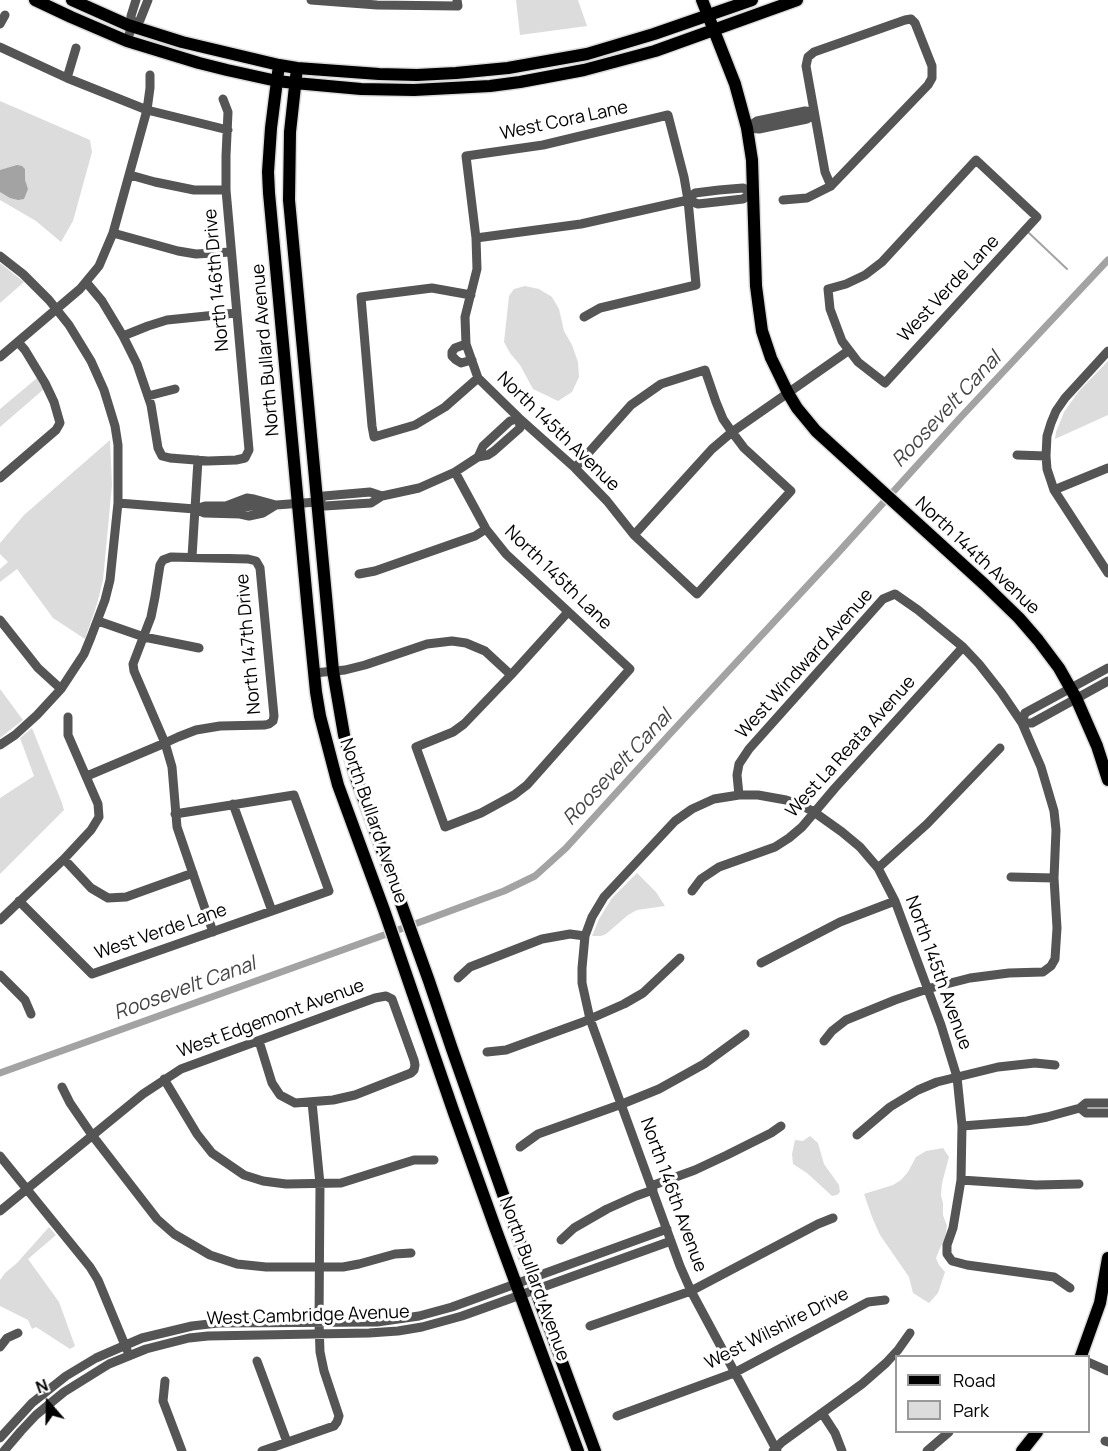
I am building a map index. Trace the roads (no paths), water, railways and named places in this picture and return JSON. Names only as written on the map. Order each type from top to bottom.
[{"type":"main road","points":[[35,0],[127,40],[199,63],[277,81],[361,89],[414,90],[469,88],[519,82],[584,70],[625,60],[797,0]]},
{"type":"main road","points":[[72,0],[132,26],[198,47],[279,65],[417,75],[508,68],[600,51],[752,0]]},
{"type":"main road","name":"North 144th Avenue","points":[[702,0],[735,84],[747,128],[752,160],[756,286],[760,320],[771,358],[788,393],[816,431],[1019,618],[1044,648],[1074,693],[1097,746],[1108,780]]},
{"type":"main road","name":"North Bullard Avenue","points":[[279,65],[268,172],[314,673],[320,716],[338,785],[454,1113],[578,1451]]},
{"type":"main road","name":"North Bullard Avenue","points":[[297,68],[290,132],[288,186],[333,671],[340,718],[356,778],[594,1451]]},
{"type":"main road","points":[[274,245],[293,243]]},
{"type":"main road","points":[[1081,1355],[1100,1303],[1108,1258]]},
{"type":"main road","points":[[1022,1451],[1036,1433]]},
{"type":"street","points":[[127,40],[132,26],[131,16],[136,0]]},
{"type":"street","points":[[132,26],[140,20],[148,0]]},
{"type":"street","points":[[311,0],[377,5],[458,3]]},
{"type":"street","points":[[783,200],[807,198],[831,186],[928,85],[933,71],[926,47],[911,19],[814,52],[808,57],[806,66],[814,112],[825,172],[831,186]]},
{"type":"street","points":[[0,47],[67,78],[147,110],[228,130]]},
{"type":"street","points":[[67,78],[76,48]]},
{"type":"street","points":[[0,357],[86,282],[99,266],[130,175],[147,110],[150,75]]},
{"type":"street","name":"North 146th Drive","points":[[198,460],[236,460],[246,458],[249,450],[226,190],[228,112],[223,99]]},
{"type":"street","points":[[747,128],[757,121],[805,111],[814,112]]},
{"type":"street","name":"West Cora Lane","points":[[466,156],[543,145],[668,115],[688,200]]},
{"type":"street","name":"North 145th Avenue","points":[[466,156],[476,238],[477,269],[465,317],[466,344],[478,378],[575,468],[607,501],[634,535],[697,594],[792,491],[744,448],[732,432]]},
{"type":"street","name":"West Verde Lane","points":[[976,160],[1037,217],[885,383],[848,351],[836,328],[830,309],[828,289],[865,275],[882,262],[976,160]]},
{"type":"street","points":[[130,175],[194,190],[226,190]]},
{"type":"street","points":[[476,238],[582,224],[688,200],[695,193],[743,188],[753,192]]},
{"type":"street","points":[[584,317],[600,308],[696,285],[688,200]]},
{"type":"street","points":[[112,233],[196,254],[231,252]]},
{"type":"street","points":[[0,256],[23,274],[69,325],[98,376],[115,426],[118,445],[118,502],[110,580],[98,621],[84,654],[61,689],[37,715],[0,745]]},
{"type":"street","points":[[86,282],[102,301],[137,364],[148,396],[158,448],[162,456],[198,460],[192,557],[168,557],[161,562],[156,597],[134,662],[134,669],[165,743],[172,767],[177,828],[213,932]]},
{"type":"street","points":[[471,295],[432,288],[361,297],[374,437],[416,425],[445,407],[478,378]]},
{"type":"street","points":[[123,336],[167,321],[236,313]]},
{"type":"street","points":[[0,478],[56,430],[60,423],[45,383],[18,342]]},
{"type":"street","points":[[466,344],[455,348],[452,356],[461,363],[472,360]]},
{"type":"street","points":[[634,535],[712,448],[848,351]]},
{"type":"street","points":[[1108,351],[1056,411],[1047,436],[1046,456],[1047,469],[1054,490],[1108,571]]},
{"type":"street","points":[[575,468],[630,405],[661,384],[705,370],[716,402],[732,432]]},
{"type":"street","points":[[148,396],[175,389]]},
{"type":"street","points":[[195,509],[205,506],[226,506],[247,498],[272,505],[317,502],[324,496],[370,492],[382,496],[419,488],[455,472],[478,457],[494,452],[520,428],[519,418]]},
{"type":"street","points":[[1017,455],[1046,456]]},
{"type":"street","points":[[1054,490],[1108,468]]},
{"type":"street","name":"North 145th Lane","points":[[455,472],[486,529],[506,554],[630,669],[521,790],[497,806],[445,827],[416,747],[453,732],[464,724],[511,675]]},
{"type":"street","points":[[118,502],[249,516],[263,513],[272,505]]},
{"type":"street","points":[[359,574],[375,572],[475,536],[486,529]]},
{"type":"street","name":"North 147th Drive","points":[[165,743],[191,732],[208,728],[265,725],[273,721],[274,716],[260,568],[256,561],[248,559],[192,557]]},
{"type":"street","name":"West Windward Avenue","points":[[739,795],[737,775],[739,764],[749,749],[883,599],[895,594],[963,647]]},
{"type":"street","points":[[314,673],[365,665],[427,644],[452,641],[466,643],[485,651],[511,675],[568,612]]},
{"type":"street","points":[[0,620],[38,669],[61,689]]},
{"type":"street","points":[[98,621],[144,636],[199,648]]},
{"type":"street","points":[[824,1041],[846,1020],[927,988],[970,978],[1043,972],[1051,966],[1054,959],[1057,928],[1054,811],[1041,767],[1022,723],[1001,692],[963,647]]},
{"type":"street","name":"West La Reata Avenue","points":[[692,891],[701,879],[719,867],[775,847],[802,827],[963,647]]},
{"type":"street","points":[[1074,693],[1108,668]]},
{"type":"street","points":[[1022,723],[1025,713],[1108,681]]},
{"type":"street","points":[[0,920],[64,859],[91,830],[99,817],[98,804],[68,735],[68,717]]},
{"type":"street","points":[[87,776],[165,743]]},
{"type":"street","points":[[878,868],[927,824],[1000,748]]},
{"type":"street","name":"West Verde Lane","points":[[19,901],[93,974],[329,891],[294,795],[234,804]]},
{"type":"street","points":[[458,978],[470,967],[542,939],[570,934],[585,936],[592,917],[604,897],[675,821],[692,809],[714,799],[739,795]]},
{"type":"street","name":"North 145th Avenue","points":[[739,795],[771,796],[799,804],[814,812],[860,847],[878,868],[895,901],[941,1024],[957,1077],[962,1126],[961,1180],[947,1254],[952,1261],[967,1265],[1054,1277],[1070,1288]]},
{"type":"street","points":[[175,814],[234,804],[272,911]]},
{"type":"street","points":[[64,859],[91,888],[108,898],[126,897],[193,873]]},
{"type":"street","points":[[1011,877],[1054,878]]},
{"type":"street","points":[[761,963],[840,922],[895,901]]},
{"type":"street","name":"North 146th Avenue","points":[[585,936],[582,983],[590,1019],[671,1241],[691,1291],[775,1450]]},
{"type":"street","points":[[487,1052],[506,1050],[624,1004],[643,993],[680,958]]},
{"type":"street","points":[[0,975],[25,1000],[31,1014]]},
{"type":"street","name":"West Edgemont Avenue","points":[[0,1211],[164,1079],[181,1070],[375,998],[386,996],[392,999],[414,1060],[414,1070],[405,1076],[355,1095],[312,1102]]},
{"type":"street","points":[[520,1147],[538,1134],[659,1089],[704,1064],[745,1034]]},
{"type":"street","points":[[259,1041],[272,1083],[280,1095],[295,1103],[312,1102],[320,1184],[320,1352],[339,1416],[334,1426],[262,1451]]},
{"type":"street","points":[[857,1135],[890,1107],[918,1090],[998,1067],[1035,1063],[1055,1065]]},
{"type":"street","points":[[164,1079],[197,1134],[212,1152],[244,1175],[263,1181],[286,1184],[341,1183],[414,1160],[434,1160]]},
{"type":"street","points":[[62,1087],[92,1135],[157,1219],[174,1234],[210,1255],[237,1264],[266,1267],[343,1267],[395,1254],[411,1253]]},
{"type":"street","points":[[962,1126],[1027,1121],[1080,1108],[1086,1103],[1108,1103]]},
{"type":"street","points":[[1080,1108],[1086,1113],[1108,1113]]},
{"type":"street","points":[[561,1240],[574,1228],[607,1209],[727,1155],[781,1126]]},
{"type":"street","points":[[0,1156],[90,1267],[98,1280],[129,1355]]},
{"type":"street","points":[[961,1180],[1036,1185],[1079,1184]]},
{"type":"street","points":[[590,1326],[691,1291],[833,1218]]},
{"type":"street","name":"West Cambridge Avenue","points":[[4,1451],[36,1415],[64,1392],[101,1368],[129,1355],[160,1345],[199,1337],[237,1334],[369,1334],[447,1321],[667,1229]]},
{"type":"street","name":"West Cambridge Avenue","points":[[534,1284],[671,1241]]},
{"type":"street","name":"West Cambridge Avenue","points":[[0,1438],[21,1413],[52,1386],[86,1364],[125,1345],[157,1334],[204,1325],[232,1323],[377,1322],[419,1316],[518,1290]]},
{"type":"street","name":"West Wilshire Drive","points":[[617,1416],[734,1373],[868,1302],[885,1300]]},
{"type":"street","points":[[0,1347],[6,1338],[18,1333]]},
{"type":"street","points":[[775,1450],[782,1442],[862,1384],[886,1363],[910,1333]]},
{"type":"street","points":[[256,1361],[287,1442]]},
{"type":"street","points":[[1090,1362],[1108,1371]]},
{"type":"street","points":[[165,1381],[163,1401],[182,1451]]},
{"type":"street","points":[[822,1413],[835,1433],[842,1451]]},
{"type":"street","points":[[927,1451],[947,1433]]},
{"type":"waterway","points":[[1029,233],[1067,269]]},
{"type":"waterway","name":"Roosevelt Canal","points":[[0,1073],[423,921],[504,891],[535,876],[566,848],[1108,260]]}]
